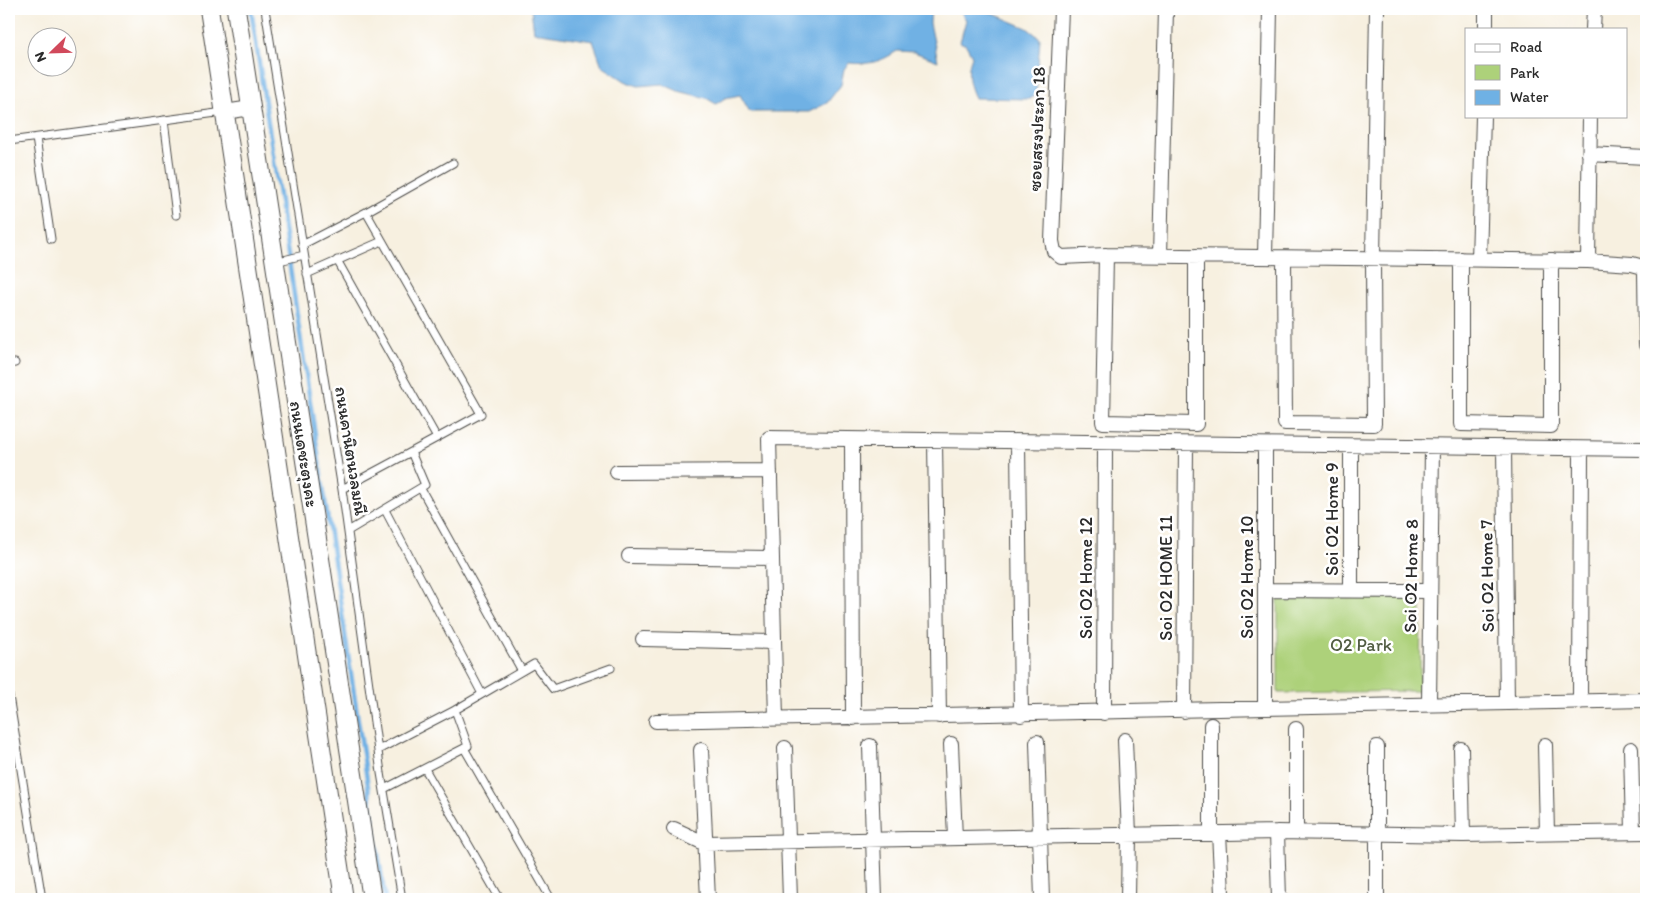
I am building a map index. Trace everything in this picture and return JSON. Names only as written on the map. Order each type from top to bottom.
[{"type":"street","name":"ถนนเดชะตุงคะ","points":[[209,9],[344,899]]},
{"type":"street","name":"ถนนเดชะตุงคะ","points":[[236,9],[277,261],[372,899]]},
{"type":"street","name":"ซอยสรงประภา 18","points":[[1061,9],[1052,222],[1054,252],[1061,257],[1106,256]]},
{"type":"street","points":[[1160,256],[1166,9]]},
{"type":"street","points":[[1265,257],[1270,9]]},
{"type":"street","points":[[1284,258],[1285,423],[1374,424],[1373,259],[1377,9]]},
{"type":"street","points":[[1486,9],[1486,28]]},
{"type":"street","points":[[1593,28],[1594,9]]},
{"type":"street","points":[[225,112],[251,108]]},
{"type":"street","points":[[1479,260],[1483,118]]},
{"type":"street","points":[[1588,261],[1590,118]]},
{"type":"street","points":[[1589,154],[1645,156]]},
{"type":"street","points":[[1196,256],[1196,424],[1102,422],[1106,256],[1196,256],[1551,260],[1632,264],[1643,268],[1646,280],[1646,345]]},
{"type":"street","points":[[1461,259],[1461,424],[1551,426],[1551,260]]},
{"type":"street","points":[[776,719],[769,438],[1018,443],[1646,449]]},
{"type":"street","points":[[852,440],[853,718]]},
{"type":"street","points":[[935,441],[939,716]]},
{"type":"street","points":[[1018,443],[1021,714]]},
{"type":"street","name":"Soi O2 Home 12","points":[[1104,713],[1105,444]]},
{"type":"street","name":"Soi O2 HOME 11","points":[[1184,711],[1186,445]]},
{"type":"street","name":"Soi O2 Home 10","points":[[1265,446],[1265,708]]},
{"type":"street","name":"Soi O2 Home 9","points":[[1351,446],[1351,591]]},
{"type":"street","name":"Soi O2 Home 8","points":[[1429,704],[1432,447]]},
{"type":"street","name":"Soi O2 Home 7","points":[[1504,448],[1507,703]]},
{"type":"street","points":[[1580,702],[1581,449]]},
{"type":"street","points":[[617,472],[770,472]]},
{"type":"street","points":[[629,556],[772,558]]},
{"type":"street","points":[[1266,590],[1429,591]]},
{"type":"street","points":[[643,639],[774,642]]},
{"type":"street","points":[[656,721],[1104,713],[1646,700]]},
{"type":"street","points":[[1211,725],[1215,833],[1222,893]]},
{"type":"street","points":[[1296,729],[1296,832]]},
{"type":"street","points":[[1125,740],[1129,834],[1128,899]]},
{"type":"street","points":[[1038,742],[1042,836],[1042,899]]},
{"type":"street","points":[[951,744],[956,838]]},
{"type":"street","points":[[1545,744],[1547,834]]},
{"type":"street","points":[[322,749],[348,745]]},
{"type":"street","points":[[870,746],[875,899]]},
{"type":"street","points":[[1377,747],[1377,899]]},
{"type":"street","points":[[785,748],[790,899]]},
{"type":"street","points":[[1461,748],[1463,835]]},
{"type":"street","points":[[674,829],[704,843],[1277,832],[1463,835],[1639,832],[1631,749]]},
{"type":"street","points":[[701,750],[708,899]]},
{"type":"street","points":[[1277,832],[1279,899]]},
{"type":"lane","name":"ถนนคานิตนวลมณี","points":[[265,9],[302,245],[301,256],[307,274],[342,489],[378,750],[402,899]]},
{"type":"lane","points":[[9,141],[225,112]]},
{"type":"lane","points":[[164,120],[176,215]]},
{"type":"lane","points":[[36,138],[51,239]]},
{"type":"lane","points":[[302,245],[366,212],[453,163]]},
{"type":"lane","points":[[342,489],[481,414],[366,212]]},
{"type":"lane","points":[[307,274],[382,241]]},
{"type":"lane","points":[[277,261],[301,256]]},
{"type":"lane","points":[[337,260],[437,438]]},
{"type":"lane","points":[[348,531],[425,485],[411,452]]},
{"type":"lane","points":[[421,489],[522,671]]},
{"type":"lane","points":[[384,510],[482,694]]},
{"type":"lane","points":[[378,750],[455,710],[534,664],[553,690],[611,668]]},
{"type":"lane","points":[[9,696],[42,899]]},
{"type":"lane","points":[[384,789],[425,769],[468,744],[455,710]]},
{"type":"lane","points":[[464,748],[551,899]]},
{"type":"lane","points":[[425,769],[500,899]]},
{"type":"green space","name":"O2 Park","points":[[1278,598],[1421,598],[1420,691],[1278,693]]},
{"type":"water","points":[[531,9],[931,9],[930,23],[938,61],[914,52],[897,51],[886,58],[874,62],[863,64],[849,63],[844,69],[841,85],[827,103],[809,112],[750,112],[740,95],[725,98],[716,104],[706,98],[678,91],[662,84],[638,86],[625,81],[602,66],[593,41],[534,32]]},
{"type":"water","points":[[959,9],[982,9],[1027,28],[1040,38],[1036,95],[1029,99],[975,98],[969,77],[972,56],[966,45],[960,42],[966,20]]},
{"type":"waterway","points":[[251,9],[385,899]]}]
